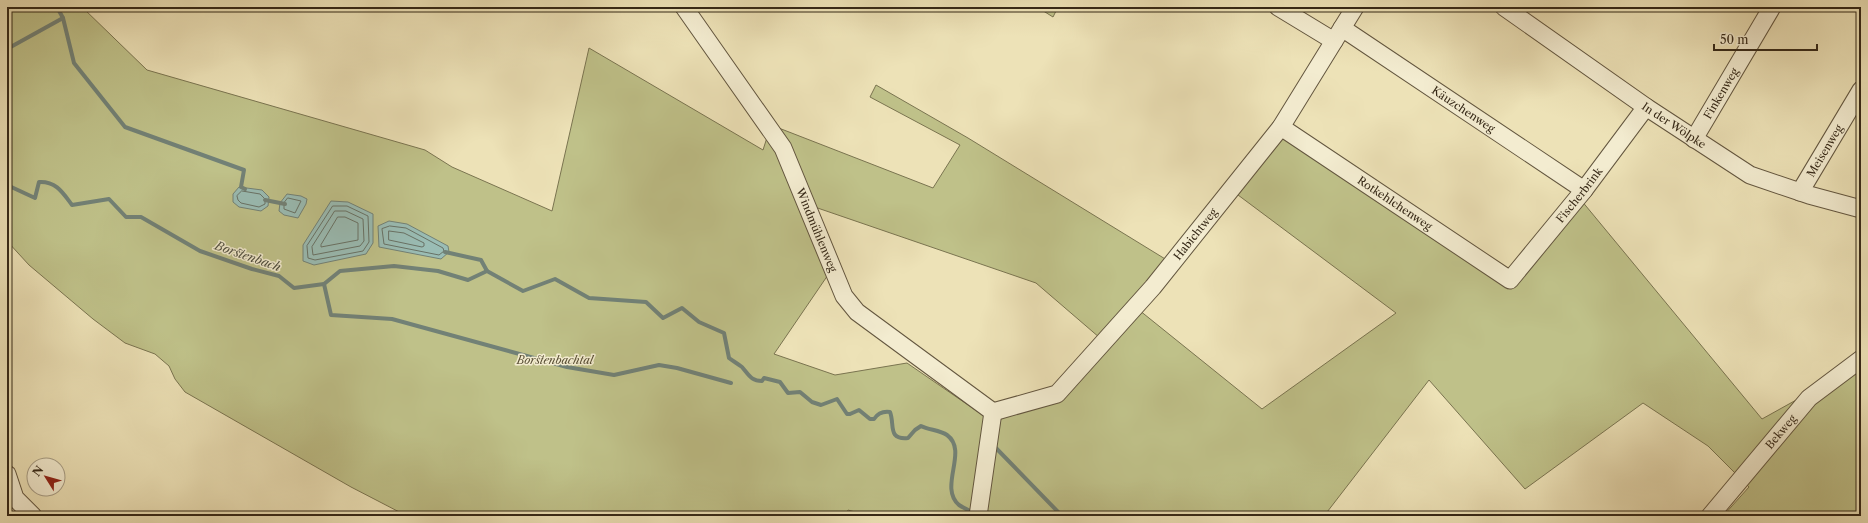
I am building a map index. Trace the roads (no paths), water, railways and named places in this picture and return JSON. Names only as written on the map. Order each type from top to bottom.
[{"type":"street","name":"Windmühlenweg","points":[[684,7],[783,148],[844,296],[857,312],[993,412]]},
{"type":"street","name":"Käuzchenweg","points":[[1278,7],[1338,35],[1584,190]]},
{"type":"street","name":"Habichtweg","points":[[993,412],[1057,394],[1154,287],[1281,127],[1355,7]]},
{"type":"street","name":"In der Wölpke","points":[[1504,7],[1646,107],[1750,175],[1800,192],[1861,209]]},
{"type":"street","name":"Finkenweg","points":[[1694,139],[1772,7]]},
{"type":"street","name":"Meisenweg","points":[[1800,192],[1861,90]]},
{"type":"street","name":"Fischerbrink","points":[[1510,280],[1584,190],[1646,107]]},
{"type":"street","name":"Rotkehlchenweg","points":[[1281,127],[1510,280]]},
{"type":"street","name":"Bekweg","points":[[1710,516],[1809,398],[1861,359]]},
{"type":"street","points":[[978,516],[993,412]]},
{"type":"street","points":[[7,474],[15,498],[34,516]]},
{"type":"water","points":[[239,187],[262,190],[269,197],[268,206],[261,211],[239,207],[233,202],[233,194]]},
{"type":"water","points":[[287,194],[301,196],[307,199],[306,204],[298,218],[284,215],[279,211],[280,203]]},
{"type":"water","points":[[331,201],[348,202],[373,214],[373,243],[366,254],[314,265],[303,261],[303,245]]},
{"type":"water","points":[[389,221],[407,224],[448,246],[449,252],[441,259],[379,247],[378,226]]},
{"type":"waterway","name":"Borstenbach","points":[[7,49],[63,18],[57,7]]},
{"type":"waterway","points":[[63,18],[74,63],[125,127],[244,170],[241,187],[245,189]]},
{"type":"waterway","name":"Borstenbach","points":[[7,185],[35,198],[39,182],[50,183],[55,186],[72,205],[109,199],[126,217],[141,217],[200,251],[252,269],[279,276],[294,288],[324,284],[340,271],[394,266],[438,271],[468,280],[487,271],[523,291],[555,279],[589,298],[646,302],[663,318],[682,308],[699,322],[724,333],[729,358],[742,367],[750,377],[755,380],[762,381],[764,378],[780,382],[788,393],[800,392],[812,402],[821,405],[837,399],[847,414],[859,410],[870,419],[874,419],[881,413],[890,412],[894,434],[901,438],[908,438],[921,426],[947,435],[953,442],[955,450],[951,489],[953,497],[959,505],[970,511]]},
{"type":"waterway","points":[[265,200],[285,204]]},
{"type":"waterway","points":[[445,252],[481,260],[487,271]]},
{"type":"waterway","points":[[324,284],[331,315],[392,319],[567,367],[614,375],[659,365],[677,368],[731,383]]},
{"type":"waterway","points":[[994,446],[1062,516]]},
{"type":"waterway","points":[[7,504],[9,511]]},
{"type":"park label","name":"Borstenbachtal","points":[[555,360]]}]
